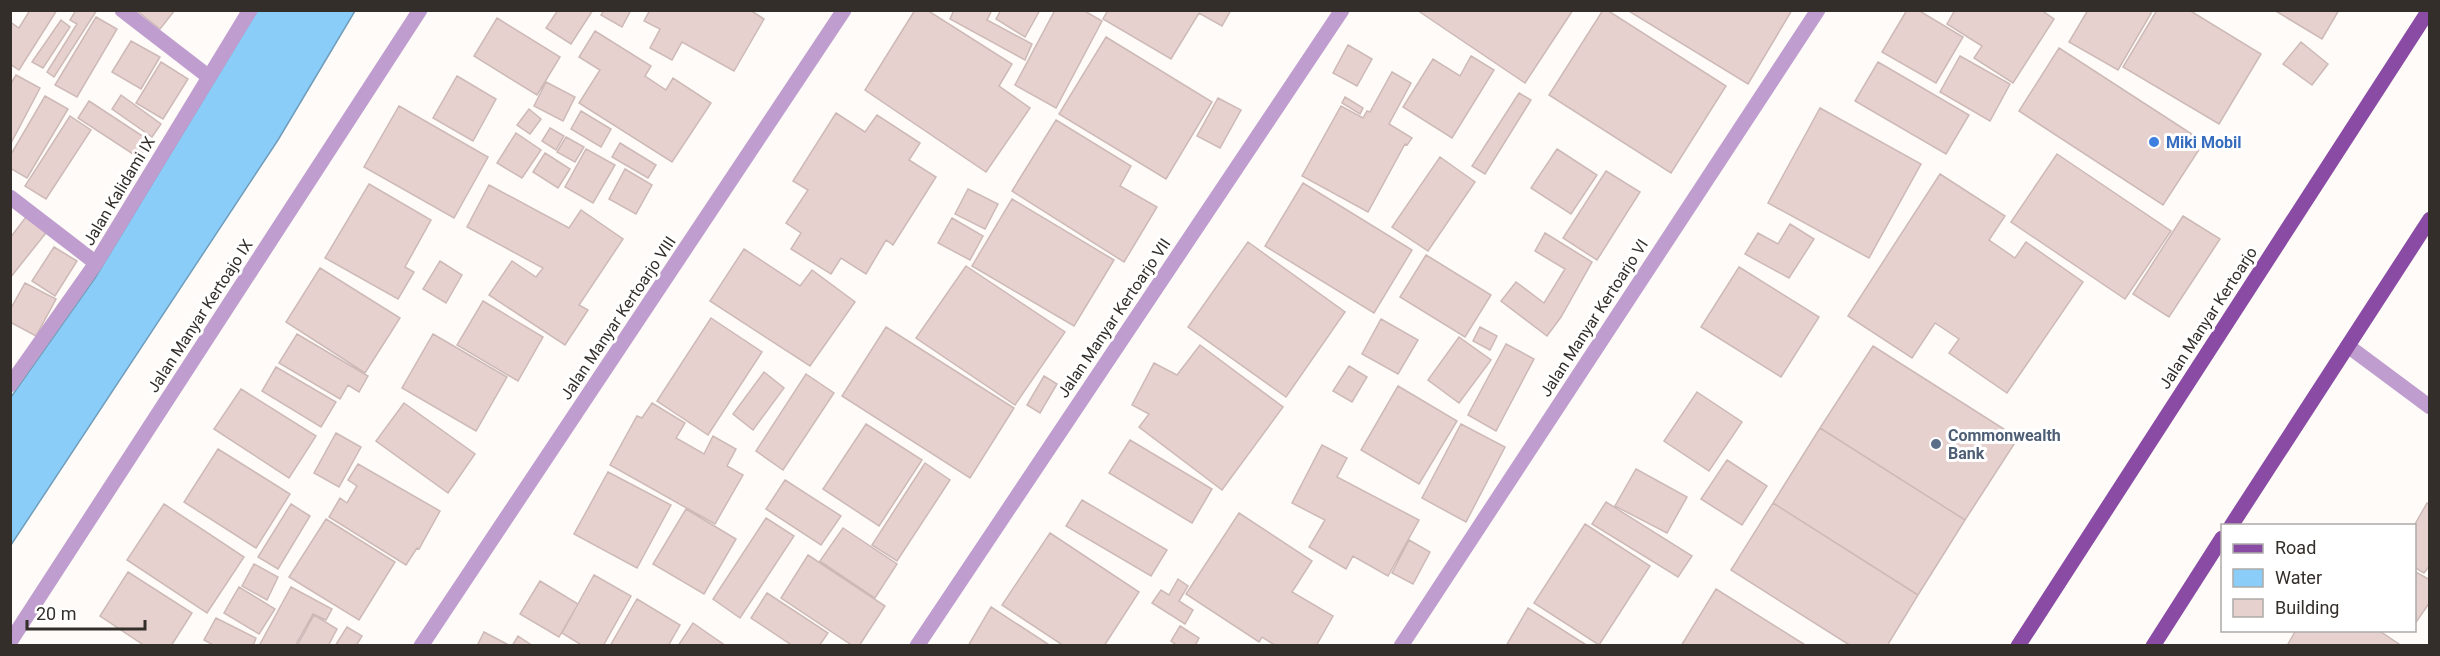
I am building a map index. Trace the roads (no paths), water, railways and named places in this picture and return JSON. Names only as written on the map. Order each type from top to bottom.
[{"type":"main road","name":"Jalan Manyar Kertoarjo","points":[[2018,645],[2429,10]]},
{"type":"main road","points":[[2232,524],[2430,219]]},
{"type":"main road","points":[[2153,645],[2221,541]]},
{"type":"street","points":[[122,10],[209,77]]},
{"type":"street","name":"Jalan Kalidami IX","points":[[11,384],[96,263],[250,10]]},
{"type":"street","name":"Jalan Manyar Kertoajo IX","points":[[10,642],[420,10]]},
{"type":"street","name":"Jalan Manyar Kertoarjo VIII","points":[[421,645],[844,10]]},
{"type":"street","name":"Jalan Manyar Kertoarjo VII","points":[[916,645],[1342,10]]},
{"type":"street","name":"Jalan Manyar Kertoarjo VI","points":[[1401,645],[1818,10]]},
{"type":"street","points":[[10,197],[96,263]]},
{"type":"street","points":[[2348,346],[2430,407]]},
{"type":"water","points":[[257,11],[355,11],[278,140],[11,545],[11,397],[95,278]]},
{"type":"place","name":"Miki Mobil","points":[[2154,142]]},
{"type":"place","name":"Commonwealth Bank","points":[[1936,444]]}]
